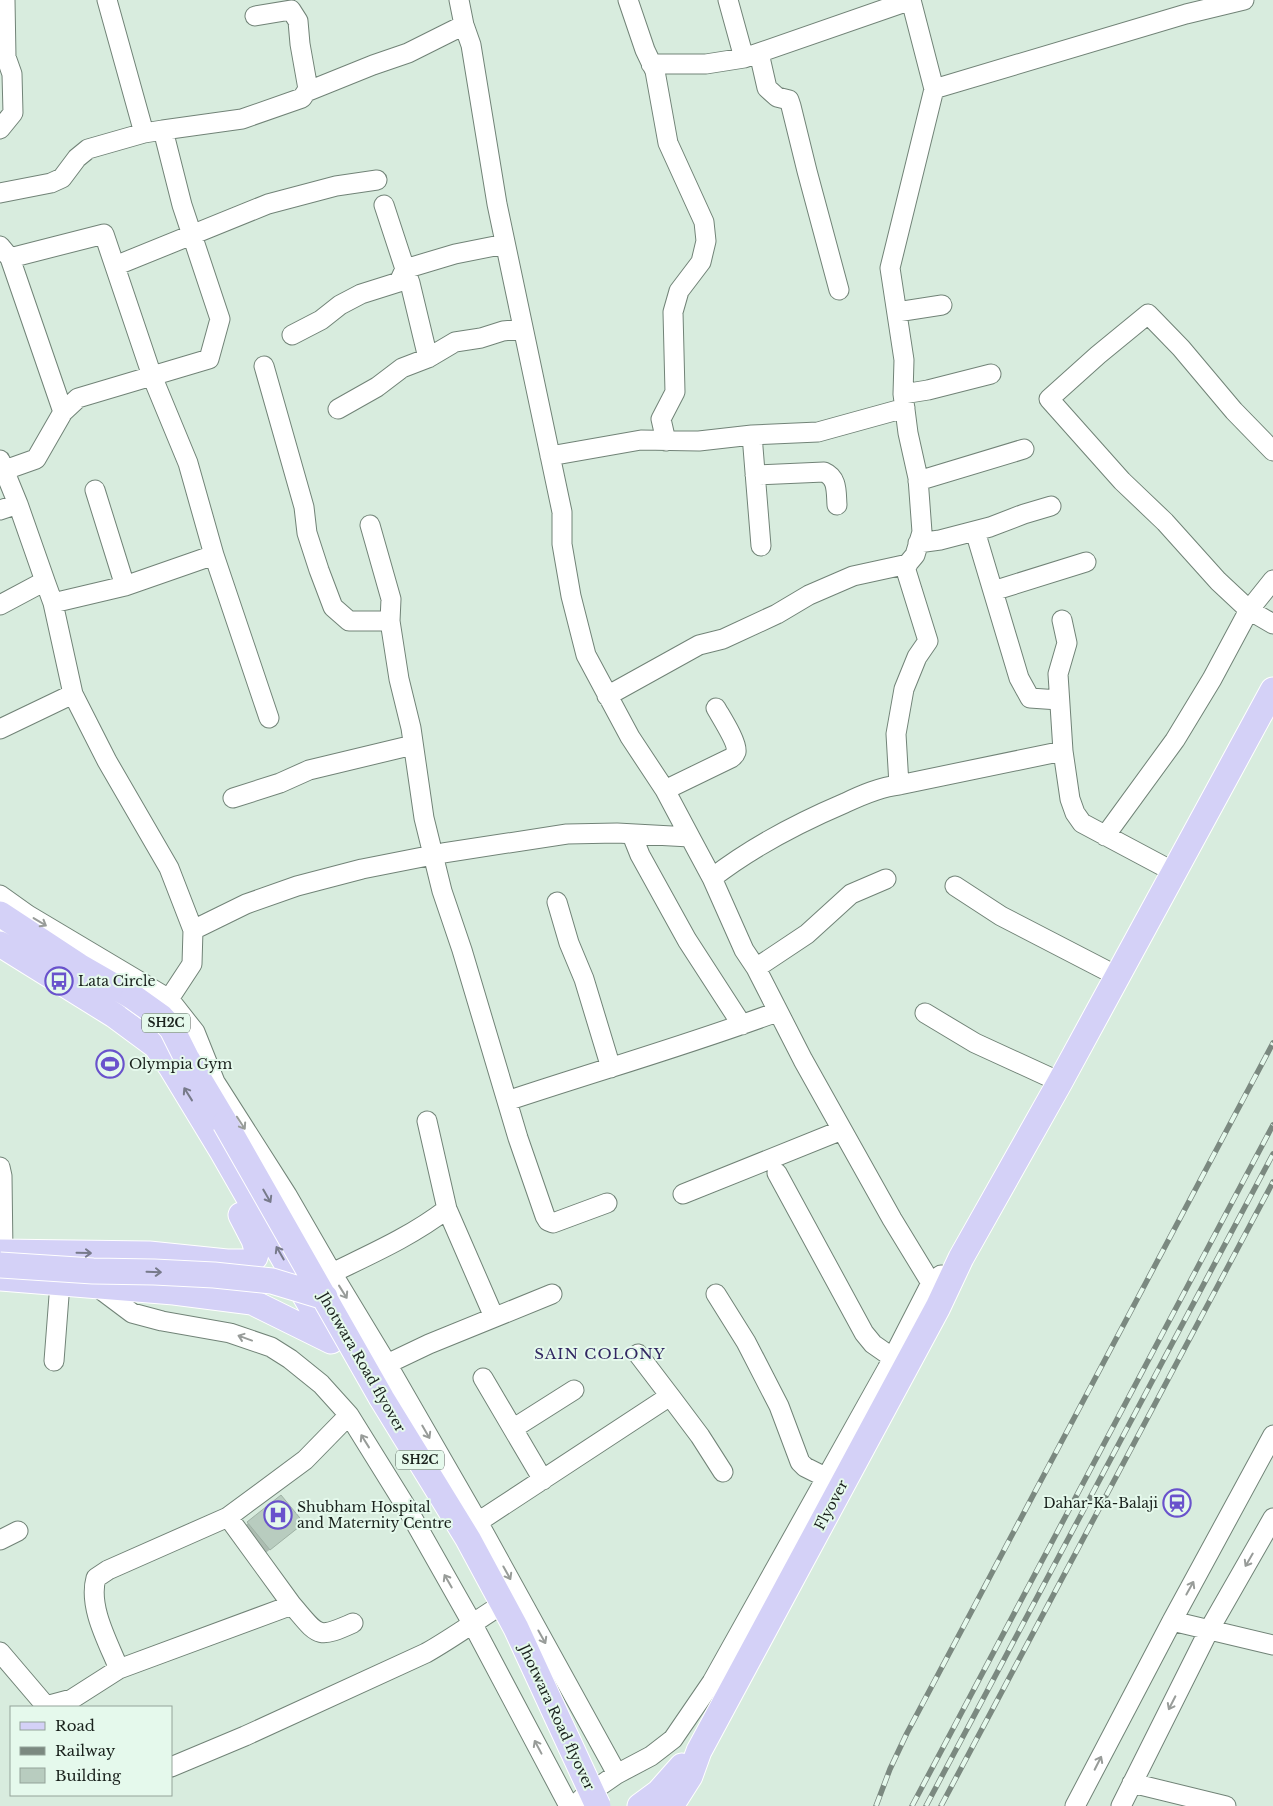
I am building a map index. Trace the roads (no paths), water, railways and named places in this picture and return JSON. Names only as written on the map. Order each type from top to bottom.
[{"type":"main road","name":"Flyover","points":[[671,1806],[690,1776],[699,1752],[938,1307],[961,1258],[1060,1082],[1273,690]]},
{"type":"main road","name":"SH2C","points":[[0,914],[161,1017],[172,1029],[179,1063]]},
{"type":"main road","name":"SH2C","points":[[4,953],[114,1015],[179,1063]]},
{"type":"main road","name":"Jhotwara Road flyover","points":[[179,1063],[216,1108],[382,1399],[468,1539],[516,1628],[598,1806]]},
{"type":"main road","name":"Jhotwara Road flyover","points":[[179,1063],[236,1177],[331,1341],[461,1554],[511,1653],[580,1806]]},
{"type":"main road","points":[[1,1257],[149,1254],[227,1262],[247,1262],[254,1257],[257,1250],[254,1240],[219,1174],[222,1151]]},
{"type":"main road","points":[[1,1257],[93,1271],[214,1275],[272,1282],[325,1297]]},
{"type":"main road","points":[[0,1278],[174,1292],[252,1302],[331,1341]]},
{"type":"main road","name":"Flyover","points":[[640,1806],[659,1792],[681,1767],[699,1752]]},
{"type":"street","points":[[0,129],[13,113],[12,74],[6,57],[5,0]]},
{"type":"street","points":[[107,0],[182,205],[220,319],[209,359],[78,398],[63,412],[36,459],[2,465],[18,504],[53,604],[73,694],[107,761],[169,868],[193,930],[192,964],[170,999],[141,1034]]},
{"type":"street","points":[[459,0],[464,25],[471,45],[505,244],[562,512],[562,544],[571,596],[586,656],[630,737],[665,790],[712,878],[744,950],[756,968],[842,1130],[931,1283]]},
{"type":"street","points":[[628,0],[645,50],[655,71],[668,143],[704,222],[706,241],[702,262],[679,291],[674,312],[675,392],[661,419],[666,441]]},
{"type":"street","points":[[728,0],[767,88],[777,97],[789,100],[839,290]]},
{"type":"street","points":[[651,64],[706,64],[752,55],[911,0],[934,89],[890,268],[904,360],[904,401],[908,433],[918,481],[922,532],[914,555],[905,567],[928,641],[917,657],[904,688],[896,734],[899,785]]},
{"type":"street","points":[[934,89],[1186,14],[1244,0]]},
{"type":"street","points":[[0,193],[51,183],[62,178],[77,158],[88,149],[154,132],[242,118],[302,98],[308,89],[298,21],[291,10],[255,16]]},
{"type":"street","points":[[306,92],[408,53],[464,25]]},
{"type":"street","points":[[115,266],[268,204],[336,186],[377,180]]},
{"type":"street","points":[[384,205],[410,283],[428,358]]},
{"type":"street","points":[[63,412],[5,252],[104,234],[152,376],[188,463],[214,555],[269,718]]},
{"type":"street","points":[[292,335],[321,320],[340,305],[360,294],[399,282],[405,269],[454,254],[505,244]]},
{"type":"street","points":[[896,312],[942,305]]},
{"type":"street","points":[[1273,451],[1234,411],[1181,348],[1148,314],[1049,399],[1122,481],[1165,522],[1192,554],[1248,610],[1273,624]]},
{"type":"street","points":[[338,409],[377,387],[402,368],[428,358],[454,342],[482,338],[503,331],[523,329]]},
{"type":"street","points":[[264,366],[304,507],[307,532],[333,607],[349,621],[390,621]]},
{"type":"street","points":[[550,456],[641,440],[699,441],[752,435],[818,432],[904,401],[991,374]]},
{"type":"street","points":[[752,435],[761,546]]},
{"type":"street","points":[[918,481],[1024,449]]},
{"type":"street","points":[[755,475],[824,472],[833,478],[837,505]]},
{"type":"street","points":[[95,490],[125,586]]},
{"type":"street","points":[[0,510],[18,504]]},
{"type":"street","points":[[918,543],[940,540],[975,531],[1051,506]]},
{"type":"street","points":[[370,525],[391,599],[390,621],[399,679],[413,745],[424,818],[433,855],[442,891],[533,1181],[548,1221],[553,1223],[607,1203]]},
{"type":"street","points":[[975,531],[1019,678],[1030,698],[1059,700]]},
{"type":"street","points":[[53,604],[125,586],[214,555]]},
{"type":"street","points":[[993,591],[1086,562]]},
{"type":"street","points":[[607,696],[699,645],[723,639],[777,614],[809,595],[854,576],[908,564]]},
{"type":"street","points":[[1105,836],[1174,740],[1212,679],[1248,610],[1273,580]]},
{"type":"street","points":[[0,605],[45,581]]},
{"type":"street","points":[[1062,620],[1067,643],[1058,674],[1062,751],[1070,799],[1075,813],[1082,823],[1174,872]]},
{"type":"street","points":[[0,729],[73,694]]},
{"type":"street","points":[[665,790],[731,758],[735,754],[737,750],[734,742],[716,708]]},
{"type":"street","points":[[233,798],[280,783],[309,770],[413,745]]},
{"type":"street","points":[[712,878],[776,836],[822,813],[875,791],[1062,751]]},
{"type":"street","points":[[193,930],[246,904],[297,886],[362,869],[433,855],[567,834],[617,833],[690,837]]},
{"type":"street","points":[[632,835],[640,856],[687,940],[742,1025]]},
{"type":"street","points":[[756,968],[807,934],[851,894],[886,879]]},
{"type":"street","points":[[955,886],[1001,916],[1117,976]]},
{"type":"street","points":[[0,895],[28,915],[170,999],[195,1032],[215,1082],[287,1194],[332,1274],[387,1364],[478,1522],[617,1774]]},
{"type":"street","points":[[557,902],[569,943],[584,979],[611,1068]]},
{"type":"street","points":[[507,1101],[712,1036],[778,1012]]},
{"type":"street","points":[[925,1013],[975,1043],[1060,1082]]},
{"type":"street","points":[[427,1121],[447,1209],[494,1317]]},
{"type":"street","points":[[683,1194],[842,1130]]},
{"type":"street","points":[[0,1167],[2,1176],[1,1257]]},
{"type":"street","points":[[777,1173],[864,1333],[873,1344],[892,1358]]},
{"type":"street","points":[[332,1274],[404,1237],[447,1209]]},
{"type":"street","points":[[96,1286],[132,1313],[162,1321],[230,1333],[271,1347],[290,1359],[321,1384],[349,1415],[408,1510],[472,1623],[570,1806],[617,1774],[651,1756],[673,1739],[690,1717],[712,1682],[826,1477],[931,1283],[961,1258]]},
{"type":"street","points":[[54,1361],[60,1283]]},
{"type":"street","points":[[387,1364],[429,1344],[552,1294]]},
{"type":"street","points":[[716,1294],[746,1342],[779,1406],[800,1462],[805,1467],[826,1477]]},
{"type":"street","points":[[638,1354],[700,1436],[723,1472]]},
{"type":"street","points":[[483,1378],[543,1480]]},
{"type":"street","points":[[514,1428],[574,1390]]},
{"type":"street","points":[[478,1522],[670,1396]]},
{"type":"street","points":[[119,1669],[94,1604],[93,1589],[96,1578],[108,1570],[228,1517],[305,1460],[349,1415]]},
{"type":"street","points":[[1075,1806],[1172,1621],[1270,1447]]},
{"type":"street","points":[[228,1517],[292,1605],[312,1628],[324,1634],[353,1623]]},
{"type":"street","points":[[1121,1806],[1209,1630],[1273,1518]]},
{"type":"street","points":[[0,1540],[18,1531]]},
{"type":"street","points":[[172,1767],[245,1736],[426,1654],[518,1594]]},
{"type":"street","points":[[49,1706],[72,1699],[119,1669],[292,1605]]},
{"type":"street","points":[[1172,1621],[1273,1645]]},
{"type":"street","points":[[4,1665],[45,1706]]},
{"type":"street","points":[[1132,1784],[1226,1806]]},
{"type":"railway","points":[[876,1806],[890,1769],[907,1733],[1273,1043]]},
{"type":"railway","points":[[912,1806],[1273,1125]]},
{"type":"railway","points":[[926,1806],[1273,1154]]},
{"type":"railway","points":[[941,1806],[1273,1182]]},
{"type":"place","name":"Lata Circle","points":[[59,981]]},
{"type":"place","name":"Olympia Gym","points":[[110,1064]]},
{"type":"place","name":"Dahar-Ka-Balaji","points":[[1177,1503]]},
{"type":"place","name":"Shubham Hospital and Maternity Centre","points":[[278,1515]]},
{"type":"district","name":"SAIN COLONY","points":[[600,1354]]}]
